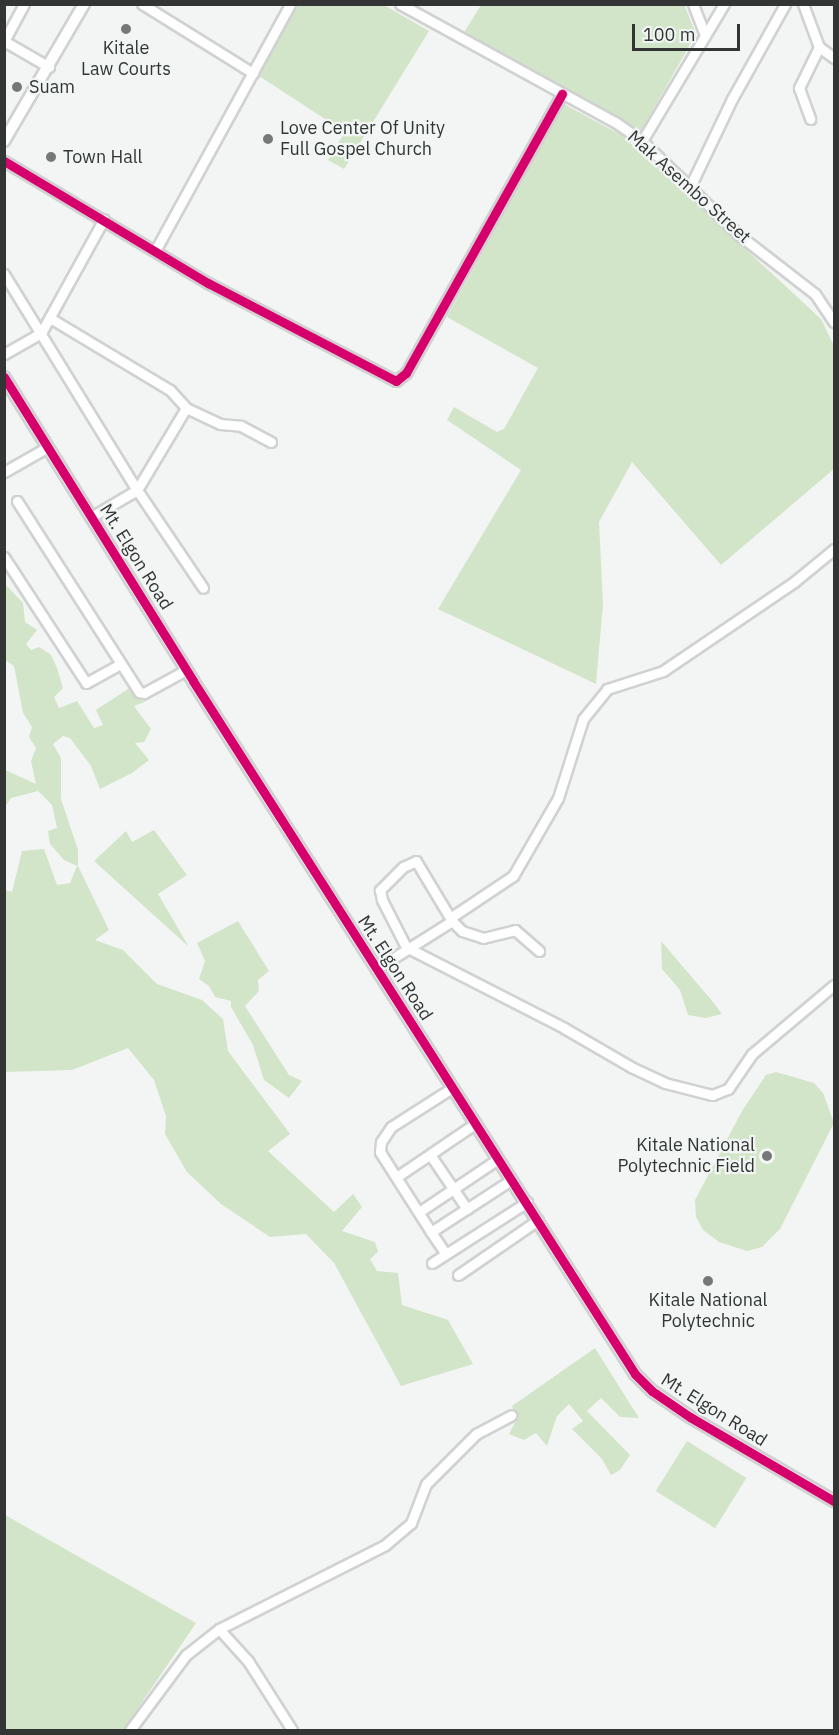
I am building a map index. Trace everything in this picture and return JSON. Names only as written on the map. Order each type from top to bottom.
[{"type":"street","points":[[24,4],[4,41],[49,67]]},
{"type":"street","points":[[4,141],[84,4]]},
{"type":"street","points":[[142,4],[253,73]]},
{"type":"street","points":[[155,251],[290,4]]},
{"type":"street","name":"Mak Asembo Street","points":[[400,4],[642,141],[739,235],[815,294],[834,322]]},
{"type":"street","points":[[693,4],[705,34]]},
{"type":"street","points":[[642,141],[724,4]]},
{"type":"street","points":[[689,189],[732,99],[785,4]]},
{"type":"street","points":[[803,4],[819,47],[834,58]]},
{"type":"street","points":[[810,118],[799,88],[819,47]]},
{"type":"street","points":[[4,161],[208,283],[396,381],[406,373],[562,94]]},
{"type":"street","points":[[4,354],[41,333],[104,219]]},
{"type":"street","points":[[4,274],[137,490],[203,588]]},
{"type":"street","points":[[50,318],[170,390],[186,408],[220,424],[241,426],[271,442]]},
{"type":"street","name":"Mt. Elgon Road","points":[[4,377],[186,670],[617,1347],[647,1387],[690,1417],[834,1501]]},
{"type":"street","points":[[91,517],[137,490],[186,408]]},
{"type":"street","points":[[4,472],[46,448]]},
{"type":"street","points":[[17,501],[139,692],[144,693],[186,670]]},
{"type":"street","points":[[376,969],[406,946],[451,920],[513,876],[558,798],[583,718],[607,689],[663,671],[795,582],[834,549]]},
{"type":"street","points":[[4,557],[86,683],[120,664]]},
{"type":"street","points":[[539,951],[515,930],[483,938],[462,931],[451,920],[416,861],[408,863],[380,890],[380,895],[406,946],[640,1071],[665,1083],[712,1095],[728,1089],[752,1054],[834,985]]},
{"type":"street","points":[[445,1253],[398,1176],[380,1152],[383,1137],[391,1127],[452,1088]]},
{"type":"street","points":[[398,1176],[431,1156],[476,1123]]},
{"type":"street","points":[[431,1156],[467,1209]]},
{"type":"street","points":[[419,1212],[498,1159]]},
{"type":"street","points":[[431,1232],[511,1180]]},
{"type":"street","points":[[432,1263],[526,1202]]},
{"type":"street","points":[[458,1275],[538,1220]]},
{"type":"street","points":[[130,1731],[186,1655],[219,1629],[385,1545],[411,1523],[426,1484],[476,1434],[512,1415]]},
{"type":"street","points":[[219,1629],[248,1661],[292,1731]]},
{"type":"green space","points":[[684,4],[696,34],[640,133],[463,34],[481,5]]},
{"type":"green space","points":[[298,5],[384,5],[429,31],[344,169],[328,160],[345,132],[259,76]]},
{"type":"green space","points":[[564,104],[623,136],[821,319],[834,346],[834,469],[721,565],[632,462],[599,522],[603,604],[596,684],[438,609],[521,470],[447,420],[454,407],[497,432],[504,429],[538,368],[447,317]]},
{"type":"green space","points":[[5,584],[23,603],[25,622],[37,630],[26,644],[31,650],[39,647],[51,655],[57,668],[63,688],[54,697],[59,708],[77,701],[94,728],[103,725],[96,710],[131,687],[139,697],[146,696],[147,701],[134,706],[151,729],[144,742],[135,743],[149,760],[132,773],[100,789],[91,766],[70,738],[63,736],[53,744],[61,758],[61,799],[78,850],[78,866],[109,930],[95,940],[123,950],[157,984],[202,1000],[223,1019],[228,1051],[290,1134],[268,1151],[334,1212],[353,1194],[362,1207],[342,1231],[375,1242],[378,1252],[370,1259],[377,1271],[398,1273],[402,1305],[448,1320],[473,1364],[401,1386],[334,1263],[306,1234],[270,1237],[221,1204],[187,1172],[165,1134],[166,1116],[154,1080],[128,1048],[72,1070],[5,1072],[5,890],[12,892],[22,851],[44,849],[57,885],[70,883],[77,866],[64,860],[50,844],[48,831],[57,828],[52,805],[38,791],[11,798],[5,807],[5,770],[36,784],[31,761],[36,748],[29,737],[32,727],[23,713],[14,666],[5,660]]},
{"type":"green space","points":[[154,830],[187,875],[158,894],[189,947],[94,861],[126,831],[132,842]]},
{"type":"green space","points":[[238,921],[269,971],[258,980],[259,991],[245,1006],[289,1075],[302,1081],[289,1098],[264,1080],[253,1045],[231,1007],[231,1001],[215,997],[209,986],[199,979],[205,961],[197,943]]},
{"type":"green space","points":[[661,941],[722,1014],[705,1018],[688,1015],[680,990],[662,969]]},
{"type":"green space","name":"Kitale National Polytechnic Field","points":[[776,1072],[814,1083],[823,1093],[834,1123],[780,1229],[762,1247],[747,1251],[719,1242],[703,1230],[696,1217],[695,1200],[742,1111],[766,1075]]},
{"type":"green space","points":[[595,1348],[639,1418],[620,1417],[601,1398],[587,1411],[630,1455],[620,1470],[611,1475],[602,1459],[572,1429],[583,1421],[569,1404],[557,1416],[547,1446],[536,1433],[524,1440],[509,1434],[516,1421],[512,1406]]},
{"type":"green space","points":[[687,1441],[746,1478],[715,1528],[656,1491]]},
{"type":"green space","points":[[5,1515],[196,1623],[123,1730],[5,1730]]},
{"type":"cycle path","points":[[4,161],[208,283],[396,381],[406,373],[562,94]]},
{"type":"cycle path","points":[[4,377],[193,681],[635,1374],[652,1391],[690,1417],[834,1501]]},
{"type":"place","name":"Kitale Law Courts","points":[[126,29]]},
{"type":"place","name":"Suam","points":[[17,87]]},
{"type":"place","name":"Love Center Of Unity Full Gospel Church","points":[[268,139]]},
{"type":"place","name":"Town Hall","points":[[51,157]]},
{"type":"place","name":"Kitale National Polytechnic Field","points":[[767,1156]]},
{"type":"place","name":"Kitale National Polytechnic","points":[[708,1281]]}]
